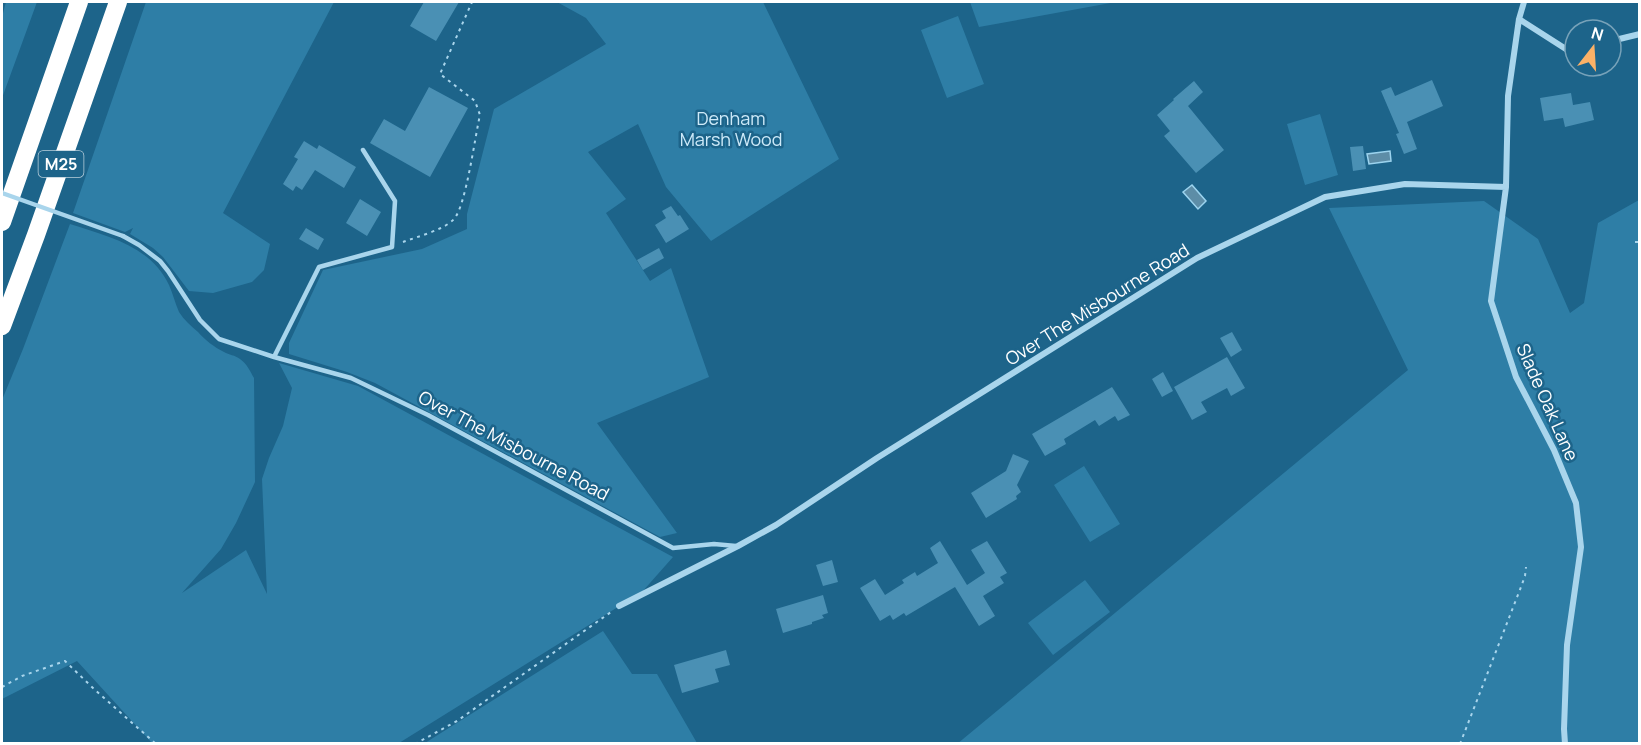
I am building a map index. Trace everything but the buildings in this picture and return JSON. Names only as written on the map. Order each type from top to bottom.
[{"type":"highway","name":"M25","points":[[2,222],[79,2]]},
{"type":"highway","name":"M25","points":[[2,326],[118,2]]},
{"type":"street","name":"Slade Oak Lane","points":[[1524,2],[1519,19],[1508,96],[1506,187],[1491,301],[1516,377],[1554,450],[1576,503],[1581,547],[1567,645],[1565,744]]},
{"type":"street","points":[[1519,19],[1563,47]]},
{"type":"street","points":[[1623,38],[1640,34]]},
{"type":"street","name":"Over The Misbourne Road","points":[[619,606],[776,525],[871,462],[1197,258],[1325,197],[1405,183],[1506,187]]},
{"type":"lane","points":[[274,357],[319,267],[392,247],[395,201],[363,150]]},
{"type":"lane","name":"Over The Misbourne Road","points":[[2,193],[123,236],[139,244],[160,261],[200,320],[219,339],[351,378],[419,410],[673,548],[714,544],[738,546]]},
{"type":"path","points":[[392,247],[444,226],[454,219],[462,205],[480,115],[475,101],[440,74],[472,2]]},
{"type":"path","points":[[1460,744],[1521,587],[1526,567]]},
{"type":"path","points":[[415,744],[457,721],[619,606]]},
{"type":"path","points":[[2,687],[22,676],[65,661],[156,744]]},
{"type":"green space","points":[[6,2],[37,2],[2,98],[2,17]]},
{"type":"green space","points":[[146,2],[334,2],[223,213],[270,244],[264,270],[252,282],[213,293],[189,291],[163,257],[130,234],[133,228],[125,232],[73,213]]},
{"type":"green space","name":"Denham Marsh Wood","points":[[557,2],[763,2],[839,159],[711,241],[666,187],[638,124],[588,152],[626,199],[606,213],[650,281],[671,268],[709,377],[597,423],[677,533],[660,537],[375,383],[289,354],[289,343],[323,270],[422,249],[467,229],[467,214],[494,109],[606,44],[586,18]]},
{"type":"green space","points":[[970,2],[1116,2],[979,27]]},
{"type":"green space","points":[[958,16],[984,84],[947,98],[921,30]]},
{"type":"green space","points":[[1320,114],[1338,175],[1305,185],[1287,124]]},
{"type":"green space","points":[[1639,200],[1639,743],[957,744],[1408,370],[1329,208],[1484,201],[1538,239],[1570,313],[1584,303],[1598,223]]},
{"type":"green space","points":[[70,224],[127,244],[151,261],[169,285],[179,312],[185,320],[213,346],[242,361],[254,378],[255,482],[221,549],[182,593],[246,550],[267,594],[262,479],[283,426],[292,388],[279,363],[358,386],[673,557],[642,592],[399,743],[152,743],[77,661],[2,699],[2,400]]},
{"type":"green space","points":[[1084,466],[1120,524],[1090,542],[1054,485]]},
{"type":"green space","points":[[1085,580],[1110,612],[1053,655],[1028,623]]},
{"type":"green space","points":[[603,631],[632,674],[657,674],[697,743],[425,743]]},
{"type":"shaded area","points":[[1390,151],[1391,161],[1369,164],[1367,154]]},
{"type":"shaded area","points":[[1192,185],[1206,201],[1198,209],[1183,192]]}]
